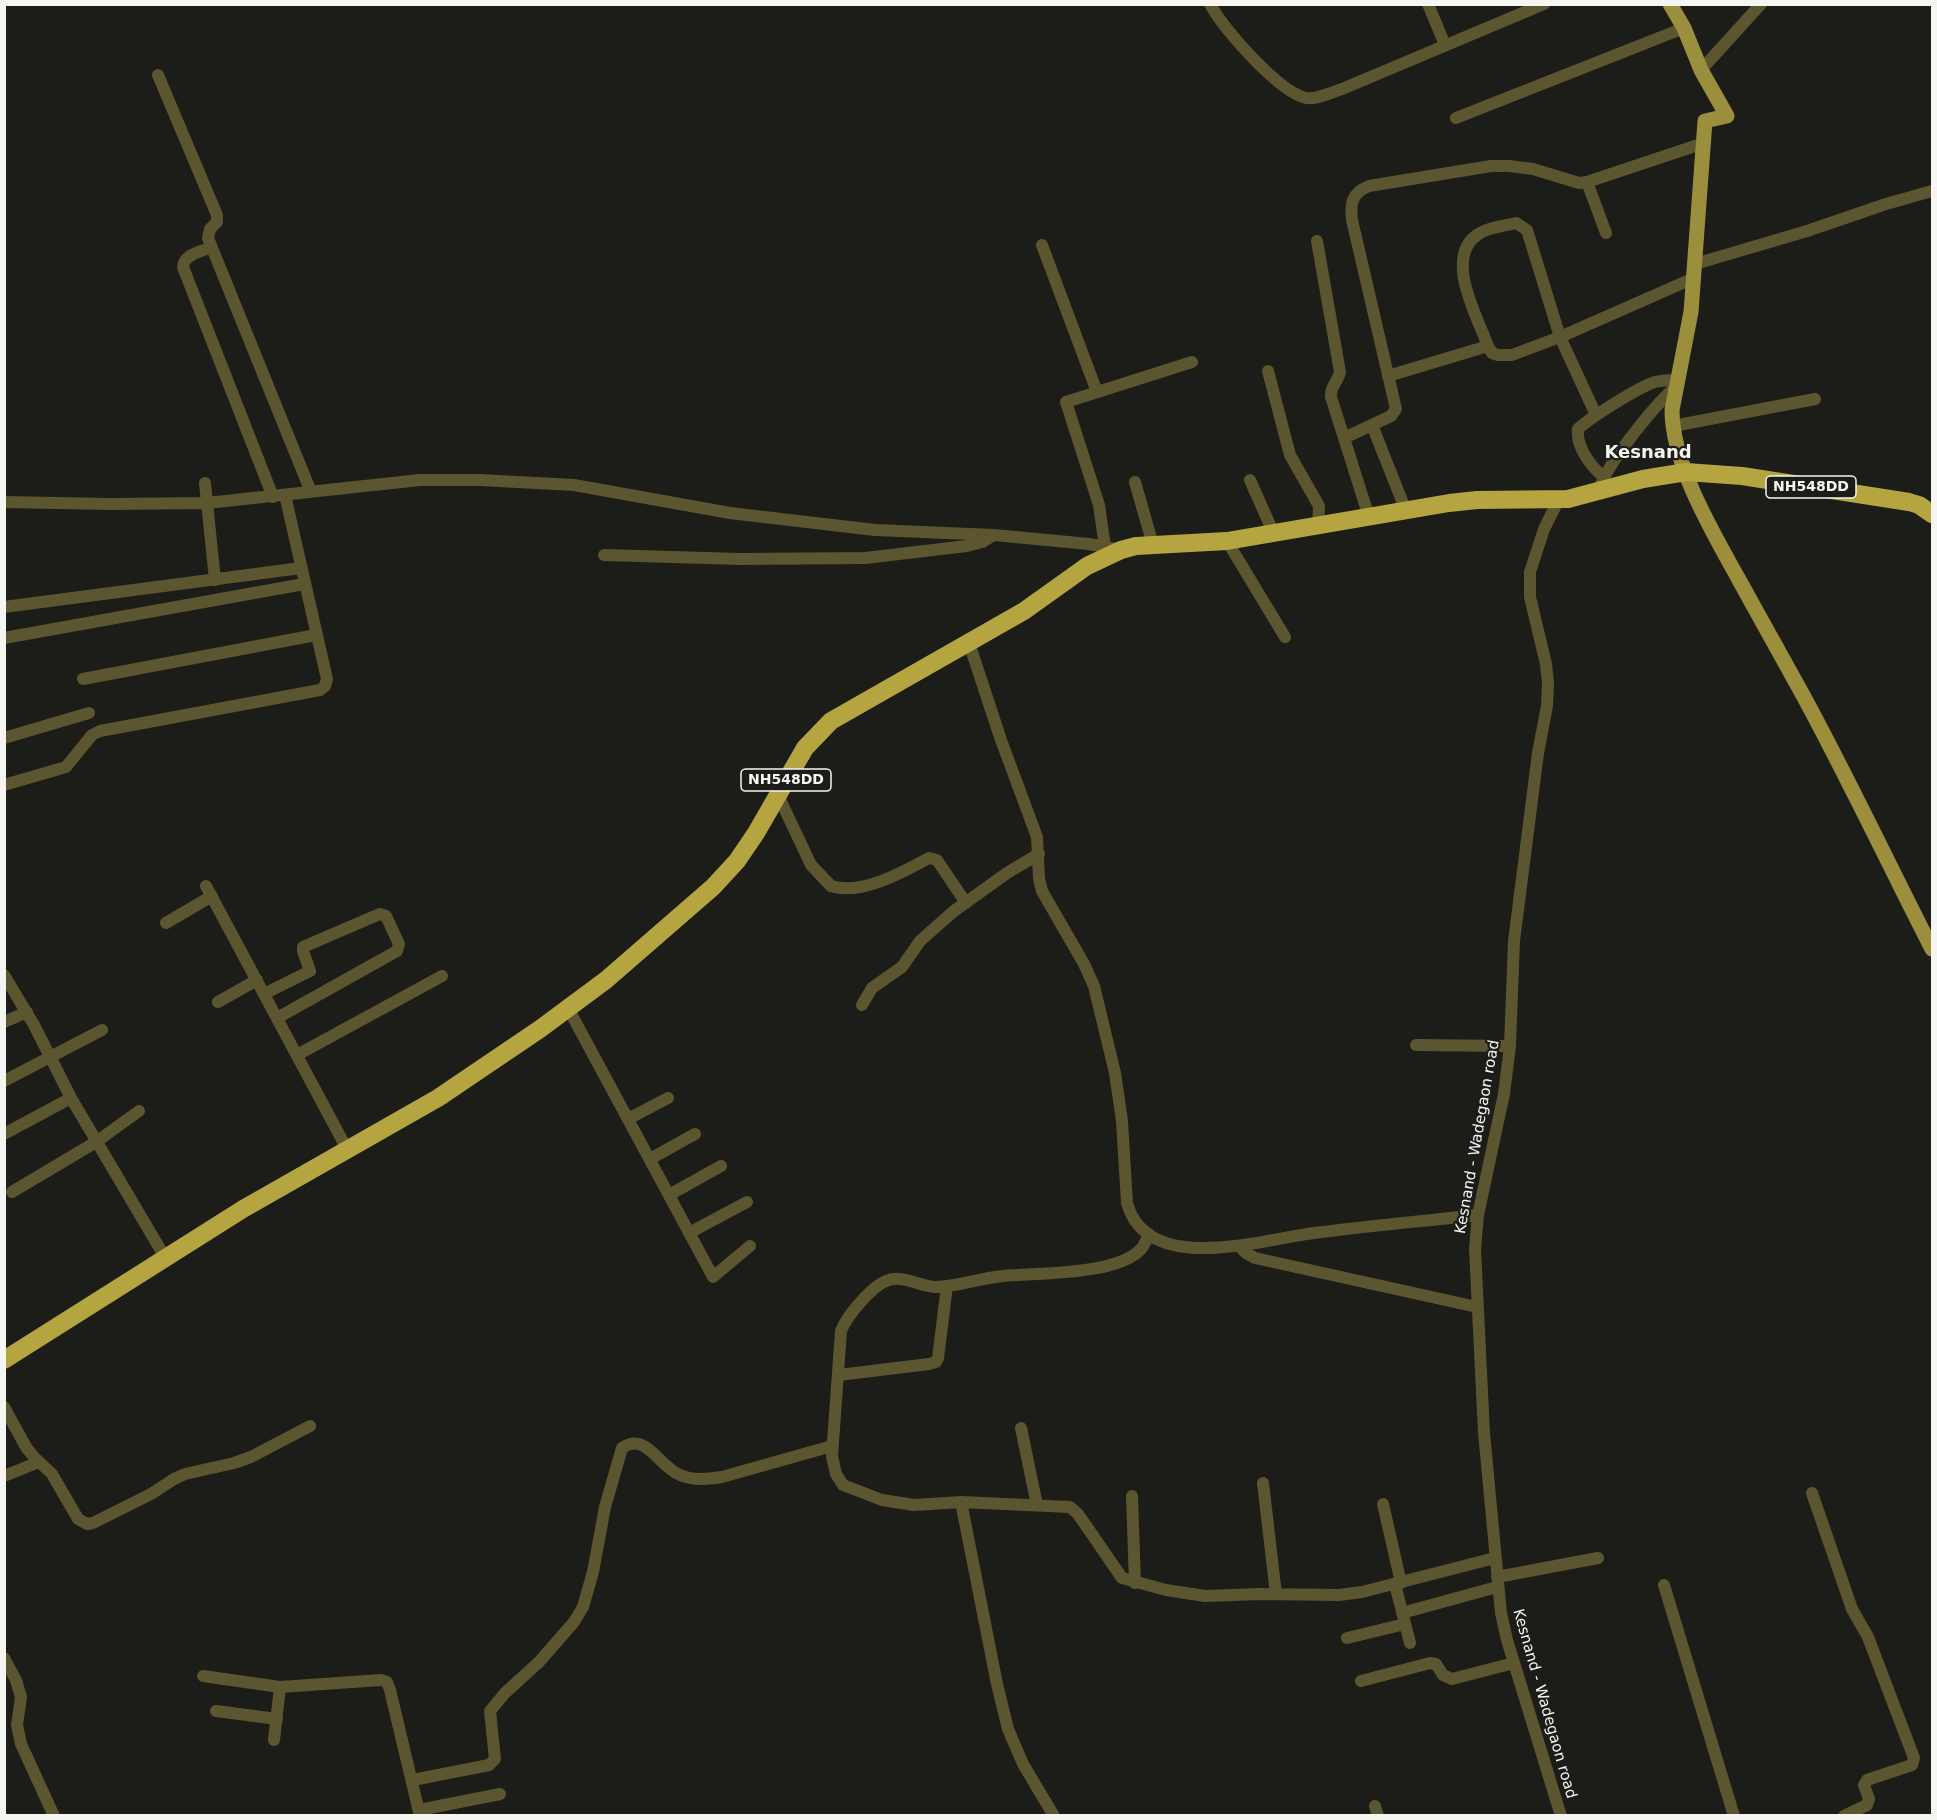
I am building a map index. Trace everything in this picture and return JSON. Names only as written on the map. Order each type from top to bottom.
[{"type":"highway","name":"NH548DD","points":[[4,1360],[243,1209],[438,1098],[568,1008],[606,980],[713,887],[737,861],[805,748],[831,721],[1024,611],[1113,548],[1227,541],[1477,500],[1559,500],[1601,484],[1686,472],[1742,476],[1909,502],[1919,505],[1932,514]]},
{"type":"main road","points":[[1670,4],[1684,28],[1701,70],[1727,116],[1705,121],[1690,320],[1672,410],[1673,426],[1692,490],[1710,528],[1805,699],[1932,949]]},
{"type":"street","points":[[1210,4],[1242,47],[1281,84],[1293,93],[1308,99],[1342,89],[1544,4]]},
{"type":"street","points":[[1428,4],[1445,45]]},
{"type":"street","points":[[1701,70],[1761,4]]},
{"type":"street","points":[[1456,118],[1684,28]]},
{"type":"street","points":[[158,75],[217,215],[217,222],[207,235],[211,247],[311,492]]},
{"type":"street","points":[[1344,438],[1391,416],[1396,408],[1352,220],[1350,205],[1356,193],[1369,186],[1491,166],[1523,167],[1579,183],[1587,182],[1704,143]]},
{"type":"street","points":[[1587,182],[1606,233]]},
{"type":"street","points":[[1596,416],[1560,337],[1527,230],[1516,223],[1479,234],[1468,245],[1462,260],[1464,282],[1488,346],[1498,355],[1512,355],[1560,337],[1694,271],[1886,204],[1932,191]]},
{"type":"street","points":[[1317,241],[1340,372],[1339,378],[1332,387],[1331,397],[1369,517]]},
{"type":"street","points":[[1041,245],[1097,392]]},
{"type":"street","points":[[4,785],[66,767],[92,735],[100,731],[323,688],[327,684],[301,568],[279,496],[183,267],[187,257],[211,247]]},
{"type":"street","points":[[1388,376],[1488,346]]},
{"type":"street","points":[[4,502],[110,504],[207,502],[420,480],[480,480],[574,485],[730,513],[875,530],[994,536],[1113,548],[1066,402],[1192,362]]},
{"type":"street","points":[[1268,371],[1290,455],[1319,506],[1318,526]]},
{"type":"street","points":[[1660,381],[1678,383],[1662,400],[1601,484],[1590,465],[1577,432],[1580,427],[1649,384],[1660,381]]},
{"type":"street","points":[[1673,426],[1815,399]]},
{"type":"street","points":[[1372,425],[1406,511]]},
{"type":"street","points":[[1250,480],[1274,534]]},
{"type":"street","points":[[1135,482],[1153,545]]},
{"type":"street","points":[[205,483],[215,580]]},
{"type":"street","name":"Kesnand - Wadegaon road","points":[[1559,500],[1544,529],[1530,572],[1530,597],[1543,646],[1548,683],[1514,940],[1510,1046],[1504,1094],[1479,1215],[1475,1268],[1484,1433],[1497,1582],[1507,1640],[1561,1815]]},
{"type":"street","points":[[604,555],[740,560],[865,558],[967,546],[982,543],[994,536]]},
{"type":"street","points":[[1227,541],[1285,637]]},
{"type":"street","points":[[4,607],[301,568]]},
{"type":"street","points":[[4,638],[304,584]]},
{"type":"street","points":[[83,679],[316,635]]},
{"type":"street","points":[[969,643],[1001,740],[1037,837],[1039,879],[1042,891],[1094,986],[1115,1073],[1122,1121],[1127,1203],[1131,1215],[1149,1234],[1173,1244],[1197,1248],[1239,1246],[1311,1233],[1479,1215]]},
{"type":"street","points":[[4,738],[89,713]]},
{"type":"street","points":[[778,795],[811,865],[831,886],[851,889],[896,875],[929,858],[937,860],[966,903]]},
{"type":"street","points":[[862,1005],[876,985],[902,967],[920,940],[966,903],[1039,854]]},
{"type":"street","points":[[166,923],[209,891],[347,1149]]},
{"type":"street","points":[[264,994],[309,971],[303,951],[306,945],[380,914],[386,916],[399,944],[397,951],[277,1018]]},
{"type":"street","points":[[4,975],[27,1012],[96,1142],[166,1259]]},
{"type":"street","points":[[297,1055],[442,975]]},
{"type":"street","points":[[218,1002],[257,980]]},
{"type":"street","points":[[568,1008],[713,1277],[750,1246]]},
{"type":"street","points":[[4,1022],[27,1012]]},
{"type":"street","points":[[4,1081],[102,1030]]},
{"type":"street","points":[[1416,1045],[1510,1046]]},
{"type":"street","points":[[4,1134],[71,1098]]},
{"type":"street","points":[[628,1119],[668,1098]]},
{"type":"street","points":[[12,1192],[96,1142],[140,1111]]},
{"type":"street","points":[[650,1159],[696,1134]]},
{"type":"street","points":[[669,1195],[721,1166]]},
{"type":"street","points":[[689,1233],[747,1202]]},
{"type":"street","points":[[1149,1234],[1138,1252],[1111,1265],[981,1279],[947,1286],[929,1286],[899,1279],[891,1279],[879,1285],[849,1316],[841,1331],[832,1446],[833,1467],[843,1485],[849,1489],[902,1505],[961,1502],[1066,1506],[1074,1510],[1119,1575],[1128,1581],[1205,1596],[1349,1594],[1398,1584],[1495,1558]]},
{"type":"street","points":[[1239,1246],[1255,1258],[1477,1308]]},
{"type":"street","points":[[839,1375],[929,1365],[936,1362],[947,1286]]},
{"type":"street","points":[[4,1407],[26,1447],[52,1474],[78,1519],[87,1524],[151,1494],[185,1474],[251,1457],[310,1426]]},
{"type":"street","points":[[1021,1428],[1037,1505]]},
{"type":"street","points":[[413,1780],[489,1764],[495,1759],[490,1711],[504,1693],[538,1662],[574,1622],[583,1606],[621,1448],[638,1442],[678,1475],[705,1480],[832,1446]]},
{"type":"street","points":[[4,1476],[39,1462]]},
{"type":"street","points":[[1263,1483],[1276,1594]]},
{"type":"street","points":[[1812,1493],[1852,1609],[1868,1637],[1914,1758],[1912,1765],[1867,1780],[1864,1785],[1869,1799],[1867,1805],[1861,1810],[1844,1815]]},
{"type":"street","points":[[1132,1496],[1135,1583]]},
{"type":"street","points":[[961,1502],[1008,1729],[1023,1764],[1054,1815]]},
{"type":"street","points":[[1383,1504],[1410,1643]]},
{"type":"street","points":[[1347,1638],[1497,1582],[1598,1558]]},
{"type":"street","points":[[1664,1585],[1734,1815]]},
{"type":"street","points":[[4,1658],[16,1680],[21,1697],[17,1725],[21,1744],[54,1815]]},
{"type":"street","points":[[1361,1681],[1430,1663],[1436,1664],[1445,1677],[1452,1679],[1514,1663]]},
{"type":"street","points":[[203,1676],[280,1687],[381,1680],[387,1682],[413,1780],[419,1813],[500,1794]]},
{"type":"street","points":[[274,1740],[280,1687]]},
{"type":"street","points":[[216,1711],[277,1719]]},
{"type":"district","name":"Kesnand","points":[[1648,453]]}]
